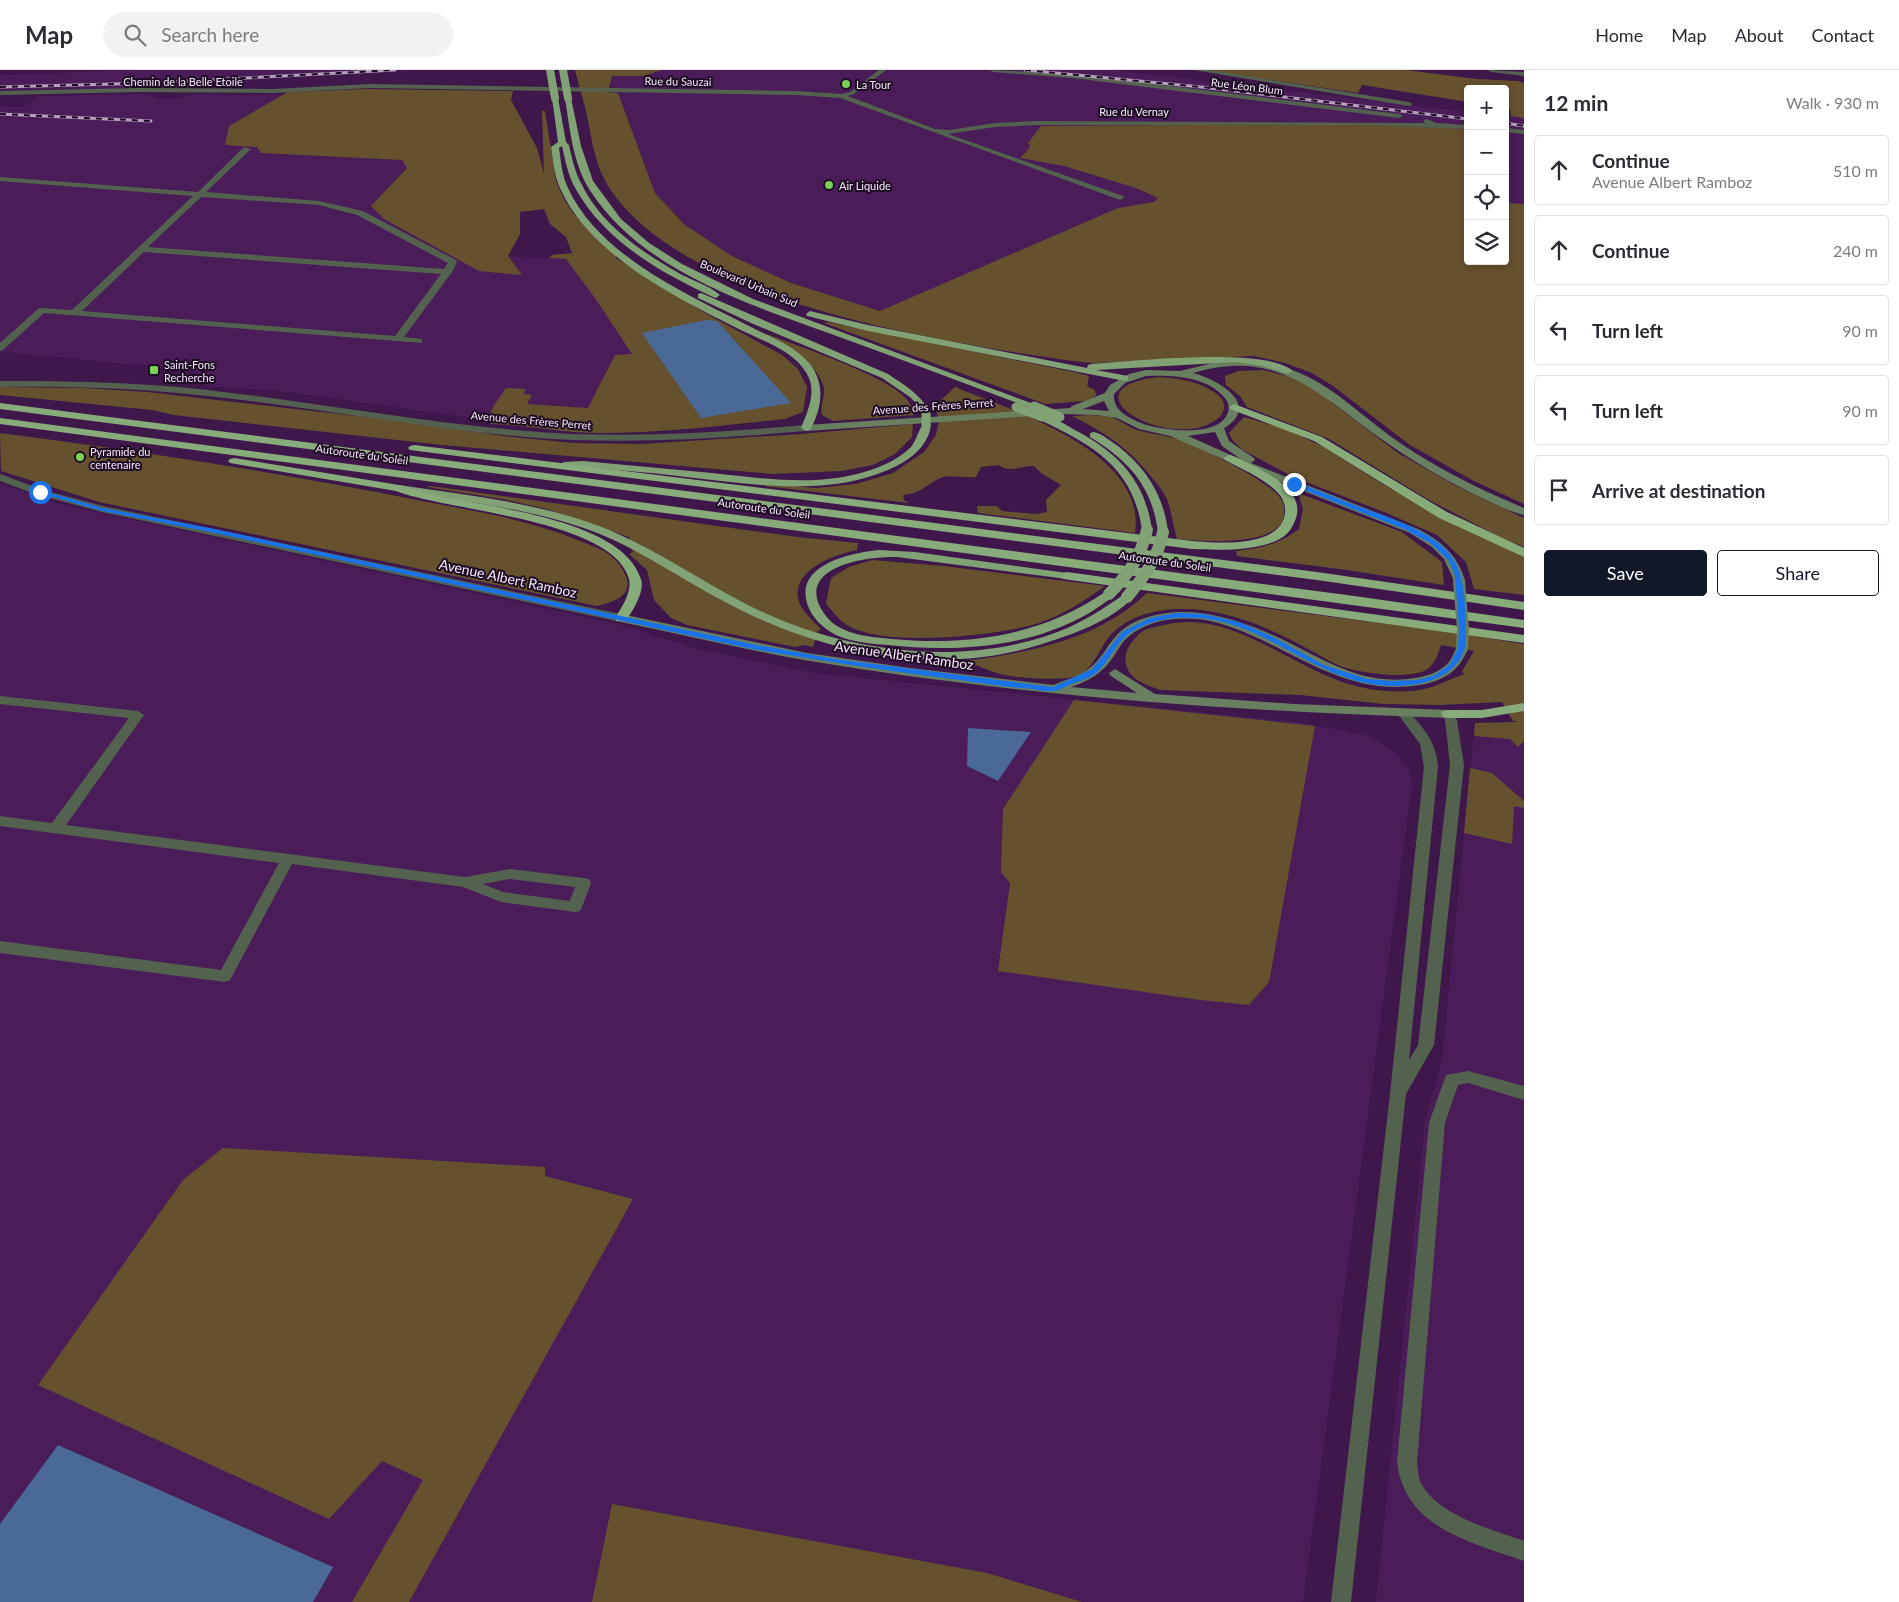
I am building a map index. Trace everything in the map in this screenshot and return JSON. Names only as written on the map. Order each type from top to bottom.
[{"type":"highway","points":[[550,70],[565,169],[579,199],[600,224],[630,252],[663,275],[704,298],[893,380],[917,399],[926,420],[924,435],[914,450],[893,464],[861,476],[828,481],[775,481],[583,464],[564,465]]},
{"type":"highway","name":"Boulevard Urbain Sud","points":[[399,488],[504,504],[576,522],[616,537],[647,552],[719,595],[772,621],[822,639],[863,649],[930,654],[982,652],[1015,647],[1057,636],[1105,614],[1127,596],[1150,569],[1159,551],[1163,532],[1160,511],[1157,500],[1146,480],[1118,450],[1061,414],[1034,406],[773,309],[717,285],[684,268],[642,240],[616,218],[590,184],[582,163],[563,70]]},
{"type":"highway","points":[[562,143],[565,145],[578,186],[597,212],[630,244],[669,270],[706,290],[754,310],[1042,417],[1091,443],[1124,472],[1138,491],[1143,502],[1147,530],[1138,559],[1122,581],[1109,594],[1074,616],[1027,633],[979,642],[928,644],[884,641],[841,633],[821,618],[812,602],[811,596],[815,579],[833,564],[853,557],[879,553],[911,554],[1067,576],[1524,639]]},
{"type":"highway","points":[[562,143],[555,147],[564,187],[583,217],[607,242],[629,261],[654,277],[712,311],[776,343],[794,355],[807,368],[813,377],[816,390],[814,407],[806,428]]},
{"type":"highway","points":[[717,285],[833,320],[1056,366],[1125,378]]},
{"type":"highway","points":[[1056,366],[1093,367],[1236,359],[1265,363],[1288,371]]},
{"type":"highway","name":"Autoroute du Soleil","points":[[0,406],[132,421],[1297,574],[1524,606]]},
{"type":"highway","points":[[1234,407],[1318,439],[1444,515],[1524,553]]},
{"type":"highway","points":[[132,421],[165,419],[564,465],[1192,545],[1241,546],[1266,540],[1281,532],[1291,519],[1292,508],[1287,496],[1269,480],[1229,458]]},
{"type":"highway","name":"Autoroute du Soleil","points":[[0,421],[1347,598],[1524,624]]},
{"type":"highway","points":[[124,437],[148,448],[399,488],[414,494],[544,521],[592,538],[610,548],[626,561],[635,580],[633,598],[620,618]]},
{"type":"highway","points":[[1448,714],[1482,714],[1524,707]]},
{"type":"main road","points":[[1215,385],[1217,374],[1231,365]]},
{"type":"main road","points":[[1180,374],[1214,366],[1256,365],[1288,371],[1309,379],[1373,428],[1418,459],[1478,492],[1524,512]]},
{"type":"main road","points":[[1054,689],[1094,671],[1121,637],[1138,625],[1160,617],[1185,615],[1212,618],[1236,624],[1326,668],[1352,678],[1374,682],[1408,683],[1433,678],[1453,666],[1462,648],[1463,636],[1456,570],[1449,557],[1438,546],[1398,524],[1229,458],[1172,433],[1140,426],[1121,416],[1111,406],[1109,394],[1112,387],[1125,378],[1146,373],[1180,374],[1199,378],[1215,385],[1228,396],[1234,407],[1231,418],[1219,427],[1198,432],[1172,433]]},
{"type":"main road","points":[[1061,414],[1109,394]]},
{"type":"main road","points":[[1061,414],[1090,412],[1121,416]]},
{"type":"main road","name":"Avenue des Frères Perret","points":[[806,428],[1061,414]]},
{"type":"main road","points":[[1219,427],[1221,439],[1227,445],[1274,475]]},
{"type":"main road","name":"Avenue Albert Ramboz","points":[[620,618],[815,658],[1014,686],[1152,697],[1403,713],[1448,714]]},
{"type":"main road","points":[[1107,694],[1115,673],[1111,652]]},
{"type":"main road","points":[[1094,671],[1094,692]]},
{"type":"main road","points":[[1115,673],[1152,697]]},
{"type":"street","points":[[841,96],[852,94],[884,70]]},
{"type":"street","name":"Rue Léon Blum","points":[[993,70],[1072,76],[1418,118],[1434,125],[1464,127]]},
{"type":"street","points":[[1197,70],[1409,104]]},
{"type":"street","points":[[1491,70],[1524,74]]},
{"type":"street","name":"Chemin de la Belle Etoile","points":[[0,93],[139,90],[273,91],[370,83],[516,87]]},
{"type":"street","name":"Rue du Sauzai","points":[[516,87],[796,93],[841,96]]},
{"type":"street","name":"Rue du Vernay","points":[[841,96],[934,132],[949,132],[995,125],[1037,123],[1359,122],[1434,125]]},
{"type":"street","points":[[1509,130],[1524,132]]},
{"type":"street","points":[[934,132],[1120,198]]},
{"type":"street","points":[[74,313],[247,149]]},
{"type":"street","points":[[0,179],[318,203],[360,213],[454,262],[398,339]]},
{"type":"street","points":[[141,249],[448,272]]},
{"type":"street","points":[[0,348],[42,310],[418,341]]},
{"type":"street","name":"Avenue des Frères Perret","points":[[0,384],[152,387],[235,396],[498,431],[563,436],[668,437],[806,428]]},
{"type":"street","name":"Avenue Albert Ramboz","points":[[0,477],[40,492],[102,509],[210,530],[620,618]]},
{"type":"street","points":[[0,700],[138,714],[56,828]]},
{"type":"street","points":[[1341,1602],[1398,1094],[1432,755],[1429,744],[1403,713]]},
{"type":"street","points":[[1398,1094],[1426,1045],[1457,765],[1451,720],[1448,714]]},
{"type":"street","points":[[0,822],[465,882],[501,897],[575,907],[584,883],[510,874],[465,882]]},
{"type":"street","points":[[0,947],[225,976],[288,859]]},
{"type":"street","points":[[1524,1093],[1468,1078],[1452,1080],[1446,1094],[1437,1123],[1407,1462],[1412,1486],[1426,1506],[1462,1529],[1524,1551]]},
{"type":"shaded area","points":[[136,70],[425,70],[205,81],[182,88],[0,90],[0,75]]},
{"type":"shaded area","points":[[575,70],[661,70],[644,76],[612,76],[608,92],[618,93],[655,193],[685,225],[732,256],[791,283],[880,311],[1118,208],[1154,202],[1158,198],[1136,188],[1064,166],[1020,158],[1028,150],[1030,145],[1028,143],[1041,126],[1349,124],[1464,129],[1464,265],[1509,265],[1509,203],[1524,204],[1524,504],[1472,480],[1410,445],[1333,386],[1312,373],[1285,363],[1254,356],[1093,363],[1072,361],[889,329],[822,311],[756,289],[697,262],[647,229],[610,189],[605,181],[596,156]]},
{"type":"shaded area","points":[[609,70],[1114,70],[1464,112],[1464,265],[1509,265],[1509,116],[1524,118],[1524,496],[1351,388],[1268,352],[964,338],[791,283],[732,256],[685,225],[655,193],[616,87],[610,87],[612,76]]},
{"type":"shaded area","points":[[1204,70],[1405,70],[1477,79],[1518,81],[1524,83],[1524,118],[1511,116],[1509,109],[1509,85],[1464,85],[1464,101],[1362,85],[1358,93]]},
{"type":"shaded area","points":[[366,89],[513,91],[511,100],[537,148],[544,174],[542,111],[545,111],[556,181],[573,213],[614,253],[616,258],[707,314],[782,355],[798,369],[807,387],[803,412],[785,419],[624,433],[587,433],[491,424],[488,420],[493,407],[506,388],[525,389],[524,394],[532,395],[527,404],[588,408],[615,355],[632,354],[595,298],[566,259],[549,258],[552,255],[572,253],[566,237],[550,224],[544,209],[520,212],[520,234],[508,256],[522,275],[479,271],[384,219],[371,206],[407,168],[402,160],[261,153],[257,147],[225,145],[229,126],[288,92]]},
{"type":"shaded area","points":[[148,94],[158,99],[176,99],[196,94],[284,95],[229,126],[257,147],[261,153],[402,160],[407,167],[372,206],[521,274],[508,256],[566,259],[589,263],[632,354],[588,409],[500,417],[475,414],[471,418],[289,392],[206,386],[191,370],[3,352],[0,355],[0,106],[24,107],[38,96]]},
{"type":"shaded area","points":[[828,322],[1089,376],[1087,386],[1095,390],[1096,396],[1085,401],[1045,404],[824,323]]},
{"type":"shaded area","points":[[765,334],[843,363],[883,382],[899,392],[908,401],[914,415],[833,421],[822,415],[824,388],[821,379],[815,371],[800,356]]},
{"type":"shaded area","points":[[1263,370],[1287,376],[1309,385],[1398,453],[1458,487],[1524,518],[1524,547],[1500,537],[1429,500],[1329,439],[1247,407],[1240,396],[1226,385],[1225,376],[1239,371]]},
{"type":"shaded area","points":[[1159,377],[1183,380],[1207,388],[1222,399],[1223,411],[1214,421],[1206,425],[1197,428],[1177,429],[1156,426],[1139,419],[1126,410],[1119,400],[1121,391],[1133,382]]},
{"type":"shaded area","points":[[0,387],[84,388],[147,392],[574,443],[641,444],[801,434],[913,424],[912,437],[895,454],[873,465],[841,471],[772,474],[442,445],[174,415],[152,410],[0,395]]},
{"type":"shaded area","points":[[955,387],[1041,422],[1071,438],[1099,457],[1120,479],[1133,504],[1135,533],[978,513],[977,506],[997,506],[1002,511],[1036,514],[1047,512],[1046,500],[1061,485],[1041,473],[1034,466],[1011,469],[1003,468],[999,465],[981,467],[976,477],[943,477],[920,490],[903,495],[904,500],[909,503],[765,486],[765,484],[816,488],[856,484],[893,473],[924,452],[936,435],[939,421],[935,406]]},
{"type":"shaded area","points":[[1072,416],[1111,417],[1137,430],[1178,439],[1215,456],[1259,480],[1281,499],[1284,515],[1279,526],[1269,533],[1255,538],[1220,541],[1177,539],[1166,498],[1144,468],[1116,442]]},
{"type":"shaded area","points":[[1244,417],[1285,429],[1324,447],[1381,483],[1456,526],[1524,556],[1524,595],[1474,589],[1466,562],[1437,535],[1384,512],[1293,477],[1243,450],[1233,441],[1229,433]]},
{"type":"shaded area","points":[[0,433],[106,447],[264,472],[502,517],[541,527],[604,551],[621,567],[628,585],[623,595],[619,598],[597,606],[99,502],[1,471]]},
{"type":"shaded area","points":[[0,483],[59,504],[618,624],[697,649],[814,673],[1296,722],[1366,735],[1391,748],[1409,768],[1412,784],[1303,1602],[0,1602]]},
{"type":"shaded area","points":[[431,486],[797,537],[858,543],[857,550],[828,559],[809,571],[802,579],[798,588],[799,602],[807,615],[821,629],[817,632],[813,647],[804,645],[795,647],[687,625],[671,618],[654,600],[647,570],[629,554],[633,552],[629,537],[547,509],[502,499],[427,487]]},
{"type":"shaded area","points":[[1298,493],[1402,532],[1442,562],[1444,585],[1237,556],[1236,551],[1269,545],[1284,539],[1299,529],[1303,509]]},
{"type":"shaded area","points":[[872,560],[944,566],[1105,586],[1065,612],[1039,623],[1020,628],[968,636],[939,638],[883,636],[860,631],[844,623],[826,603],[831,578],[849,567]]},
{"type":"shaded area","points":[[1147,593],[1449,632],[1524,644],[1524,741],[1518,747],[1510,739],[1474,736],[1475,723],[1518,722],[1513,721],[1502,702],[1440,705],[1384,704],[1300,695],[1160,690],[1139,681],[1131,674],[1126,664],[1126,655],[1131,644],[1139,634],[1154,627],[1189,622],[1214,625],[1238,633],[1332,678],[1374,690],[1414,691],[1432,687],[1464,674],[1462,671],[1474,651],[1441,645],[1433,663],[1429,668],[1421,672],[1399,675],[1372,673],[1349,669],[1332,663],[1268,629],[1246,620],[1209,611],[1194,609],[1162,610],[1133,619],[1109,637],[1096,658],[1084,672],[1072,677],[1040,679],[1007,675],[996,673],[965,661],[1038,648],[1085,633],[1128,609]]},
{"type":"shaded area","points":[[1074,700],[1315,726],[1269,982],[1249,1005],[1200,1000],[998,971],[1010,883],[1001,872],[1003,809]]},
{"type":"shaded area","points":[[1524,722],[1524,1602],[1376,1602],[1425,1122],[1442,1059],[1475,723]]},
{"type":"shaded area","points":[[1470,768],[1492,773],[1524,801],[1524,808],[1514,806],[1512,844],[1464,833]]},
{"type":"shaded area","points":[[223,1148],[545,1167],[545,1176],[633,1199],[409,1602],[352,1602],[423,1480],[382,1461],[329,1519],[38,1385],[183,1180]]},
{"type":"shaded area","points":[[612,1504],[987,1573],[1082,1602],[592,1602]]},
{"type":"water","points":[[706,320],[717,321],[791,403],[701,418],[642,333]]},
{"type":"water","points":[[968,728],[1031,732],[998,781],[967,766]]},
{"type":"water","points":[[58,1445],[333,1567],[313,1602],[0,1602],[0,1524]]},
{"type":"railway","points":[[0,87],[151,83],[395,70]]},
{"type":"railway","points":[[1025,70],[1201,87],[1464,119]]},
{"type":"railway","points":[[0,114],[151,121]]},
{"type":"railway","points":[[1509,124],[1524,126]]},
{"type":"place","name":"La Tour","points":[[846,84]]},
{"type":"place","name":"Air Liquide","points":[[829,185]]},
{"type":"place","name":"Saint-Fons Recherche","points":[[154,370]]},
{"type":"place","name":"Pyramide du centenaire","points":[[80,457]]},
{"type":"route","points":[[40,492],[102,509],[210,530],[752,646],[835,661],[1014,686],[1054,689],[1086,675],[1094,671],[1126,632],[1152,619],[1176,615],[1203,616],[1236,624],[1254,631],[1321,666],[1352,678],[1367,681],[1392,684],[1417,682],[1438,676],[1453,666],[1459,658],[1463,643],[1458,576],[1452,561],[1446,553],[1421,535],[1389,520],[1294,484]]}]
